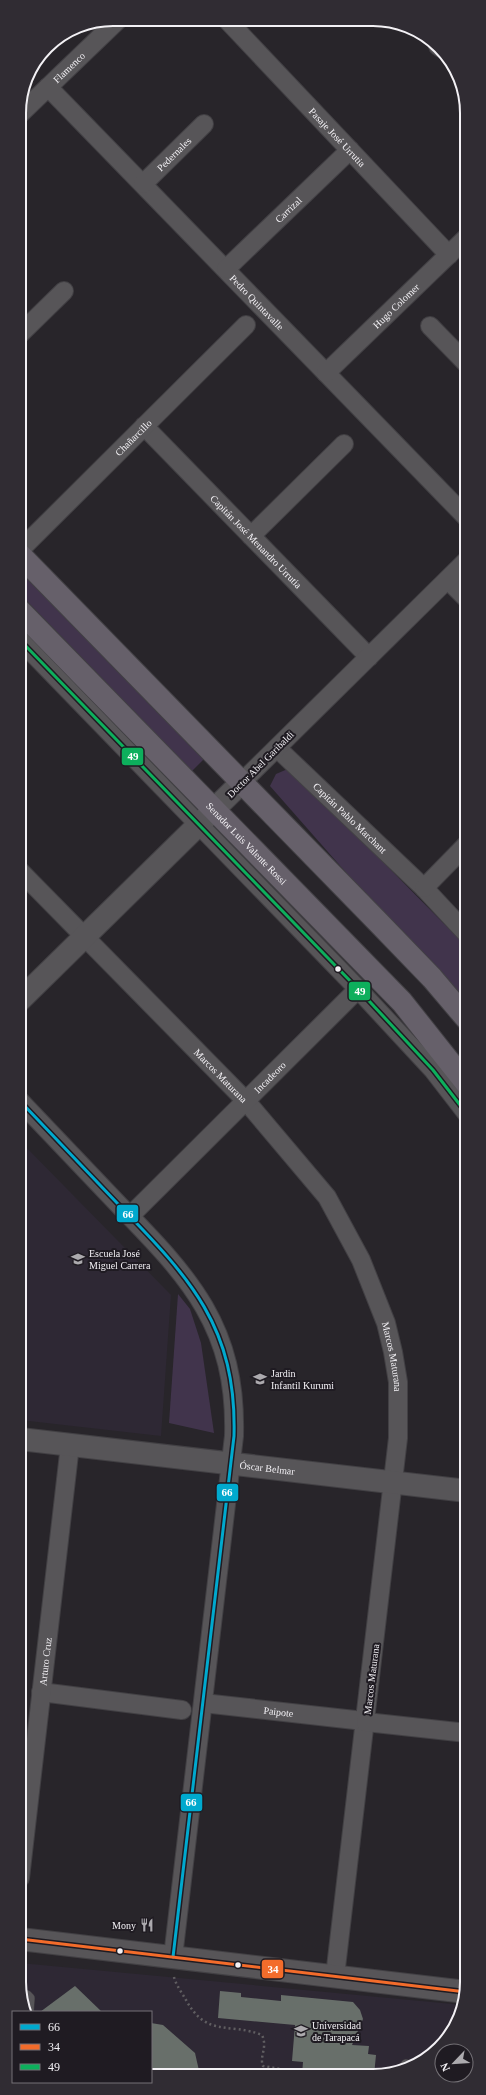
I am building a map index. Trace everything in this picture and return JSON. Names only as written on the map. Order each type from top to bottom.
[{"type":"main road","points":[[26,561],[378,922],[460,1011]]},
{"type":"main road","name":"Senador Luis Valente Rossi","points":[[26,618],[206,817],[402,1002],[460,1076]]},
{"type":"street","name":"Flamenco","points":[[26,108],[112,26]]},
{"type":"street","name":"Pasaje José Urrutia","points":[[233,26],[449,255]]},
{"type":"street","name":"Pedro Quintavalle","points":[[48,87],[460,511]]},
{"type":"street","name":"Pedernales","points":[[143,184],[204,124]]},
{"type":"street","name":"Carrizal","points":[[226,269],[350,150]]},
{"type":"street","name":"Hugo Colomer","points":[[326,373],[460,244]]},
{"type":"street","points":[[26,328],[64,291]]},
{"type":"street","name":"Chañarcillo","points":[[26,544],[246,325]]},
{"type":"street","points":[[430,326],[460,357]]},
{"type":"street","name":"Capitán José Menandro Urrutia","points":[[144,426],[369,657]]},
{"type":"street","points":[[251,536],[344,444]]},
{"type":"street","name":"Doctor Abel Garibaldi","points":[[26,994],[460,567]]},
{"type":"street","points":[[448,580],[460,592]]},
{"type":"street","points":[[26,646],[206,817],[428,1065],[460,1106]]},
{"type":"street","name":"Capitán Pablo Marchant","points":[[277,748],[424,888],[460,927]]},
{"type":"street","points":[[424,888],[460,851]]},
{"type":"street","name":"Marcos Maturana","points":[[26,876],[246,1101],[326,1197],[348,1233],[376,1293],[393,1352],[398,1382],[398,1438],[360,1721],[335,1976]]},
{"type":"street","name":"Incadeoro","points":[[130,1216],[358,988]]},
{"type":"street","points":[[26,1107],[185,1276],[204,1304],[219,1336],[228,1367],[233,1394],[235,1415],[232,1464],[173,1957]]},
{"type":"street","name":"Óscar Belmar","points":[[26,1440],[460,1490]]},
{"type":"street","name":"Arturo Cruz","points":[[26,1825],[70,1445]]},
{"type":"street","points":[[41,1692],[182,1710]]},
{"type":"street","name":"Paipote","points":[[203,1703],[460,1732]]},
{"type":"street","points":[[26,1940],[459,1991]]},
{"type":"lane","points":[[28,1997],[30,1998],[29,2006]]},
{"type":"path","points":[[173,1957],[175,1981],[197,2016],[213,2026],[262,2035],[266,2044],[262,2063],[263,2066],[281,2069]]},
{"type":"shaded area","points":[[26,573],[206,757],[192,771],[26,600]]},
{"type":"shaded area","points":[[290,768],[460,940],[460,1002],[270,786],[276,774]]},
{"type":"shaded area","name":"Escuela José Miguel Carrera","points":[[26,1147],[171,1295],[161,1436],[26,1421]]},
{"type":"shaded area","points":[[178,1294],[190,1309],[201,1343],[214,1433],[169,1423]]},
{"type":"shaded area","name":"Universidad de Tarapacá","points":[[26,1964],[457,2004],[448,2026],[434,2045],[412,2060],[390,2067],[373,2069],[152,2069],[152,2011],[31,2011],[29,2005],[26,1982]]},
{"type":"building","points":[[75,1986],[101,2011],[41,2011]]},
{"type":"building","points":[[220,1991],[241,1993],[241,1997],[281,2001],[281,1995],[353,2002],[360,2010],[363,2019],[352,2045],[369,2046],[368,2054],[376,2055],[375,2069],[302,2069],[303,2062],[292,2061],[295,2025],[218,2018]]},
{"type":"building","points":[[152,2023],[163,2025],[195,2053],[199,2069],[152,2069]]},
{"type":"transit line","name":"49","points":[[26,646],[358,989],[433,1070],[460,1105]]},
{"type":"transit line","name":"66","points":[[26,1107],[144,1231],[187,1281],[204,1307],[218,1334],[227,1364],[233,1398],[234,1436],[173,1957]]},
{"type":"transit line","name":"34","points":[[26,1940],[459,1991]]},
{"type":"place","name":"Escuela José Miguel Carrera","points":[[78,1259]]},
{"type":"place","name":"Jardin Infantil Kurumi","points":[[260,1379]]},
{"type":"place","name":"Mony","points":[[147,1925]]},
{"type":"place","name":"Universidad de Tarapacá","points":[[301,2031]]}]
